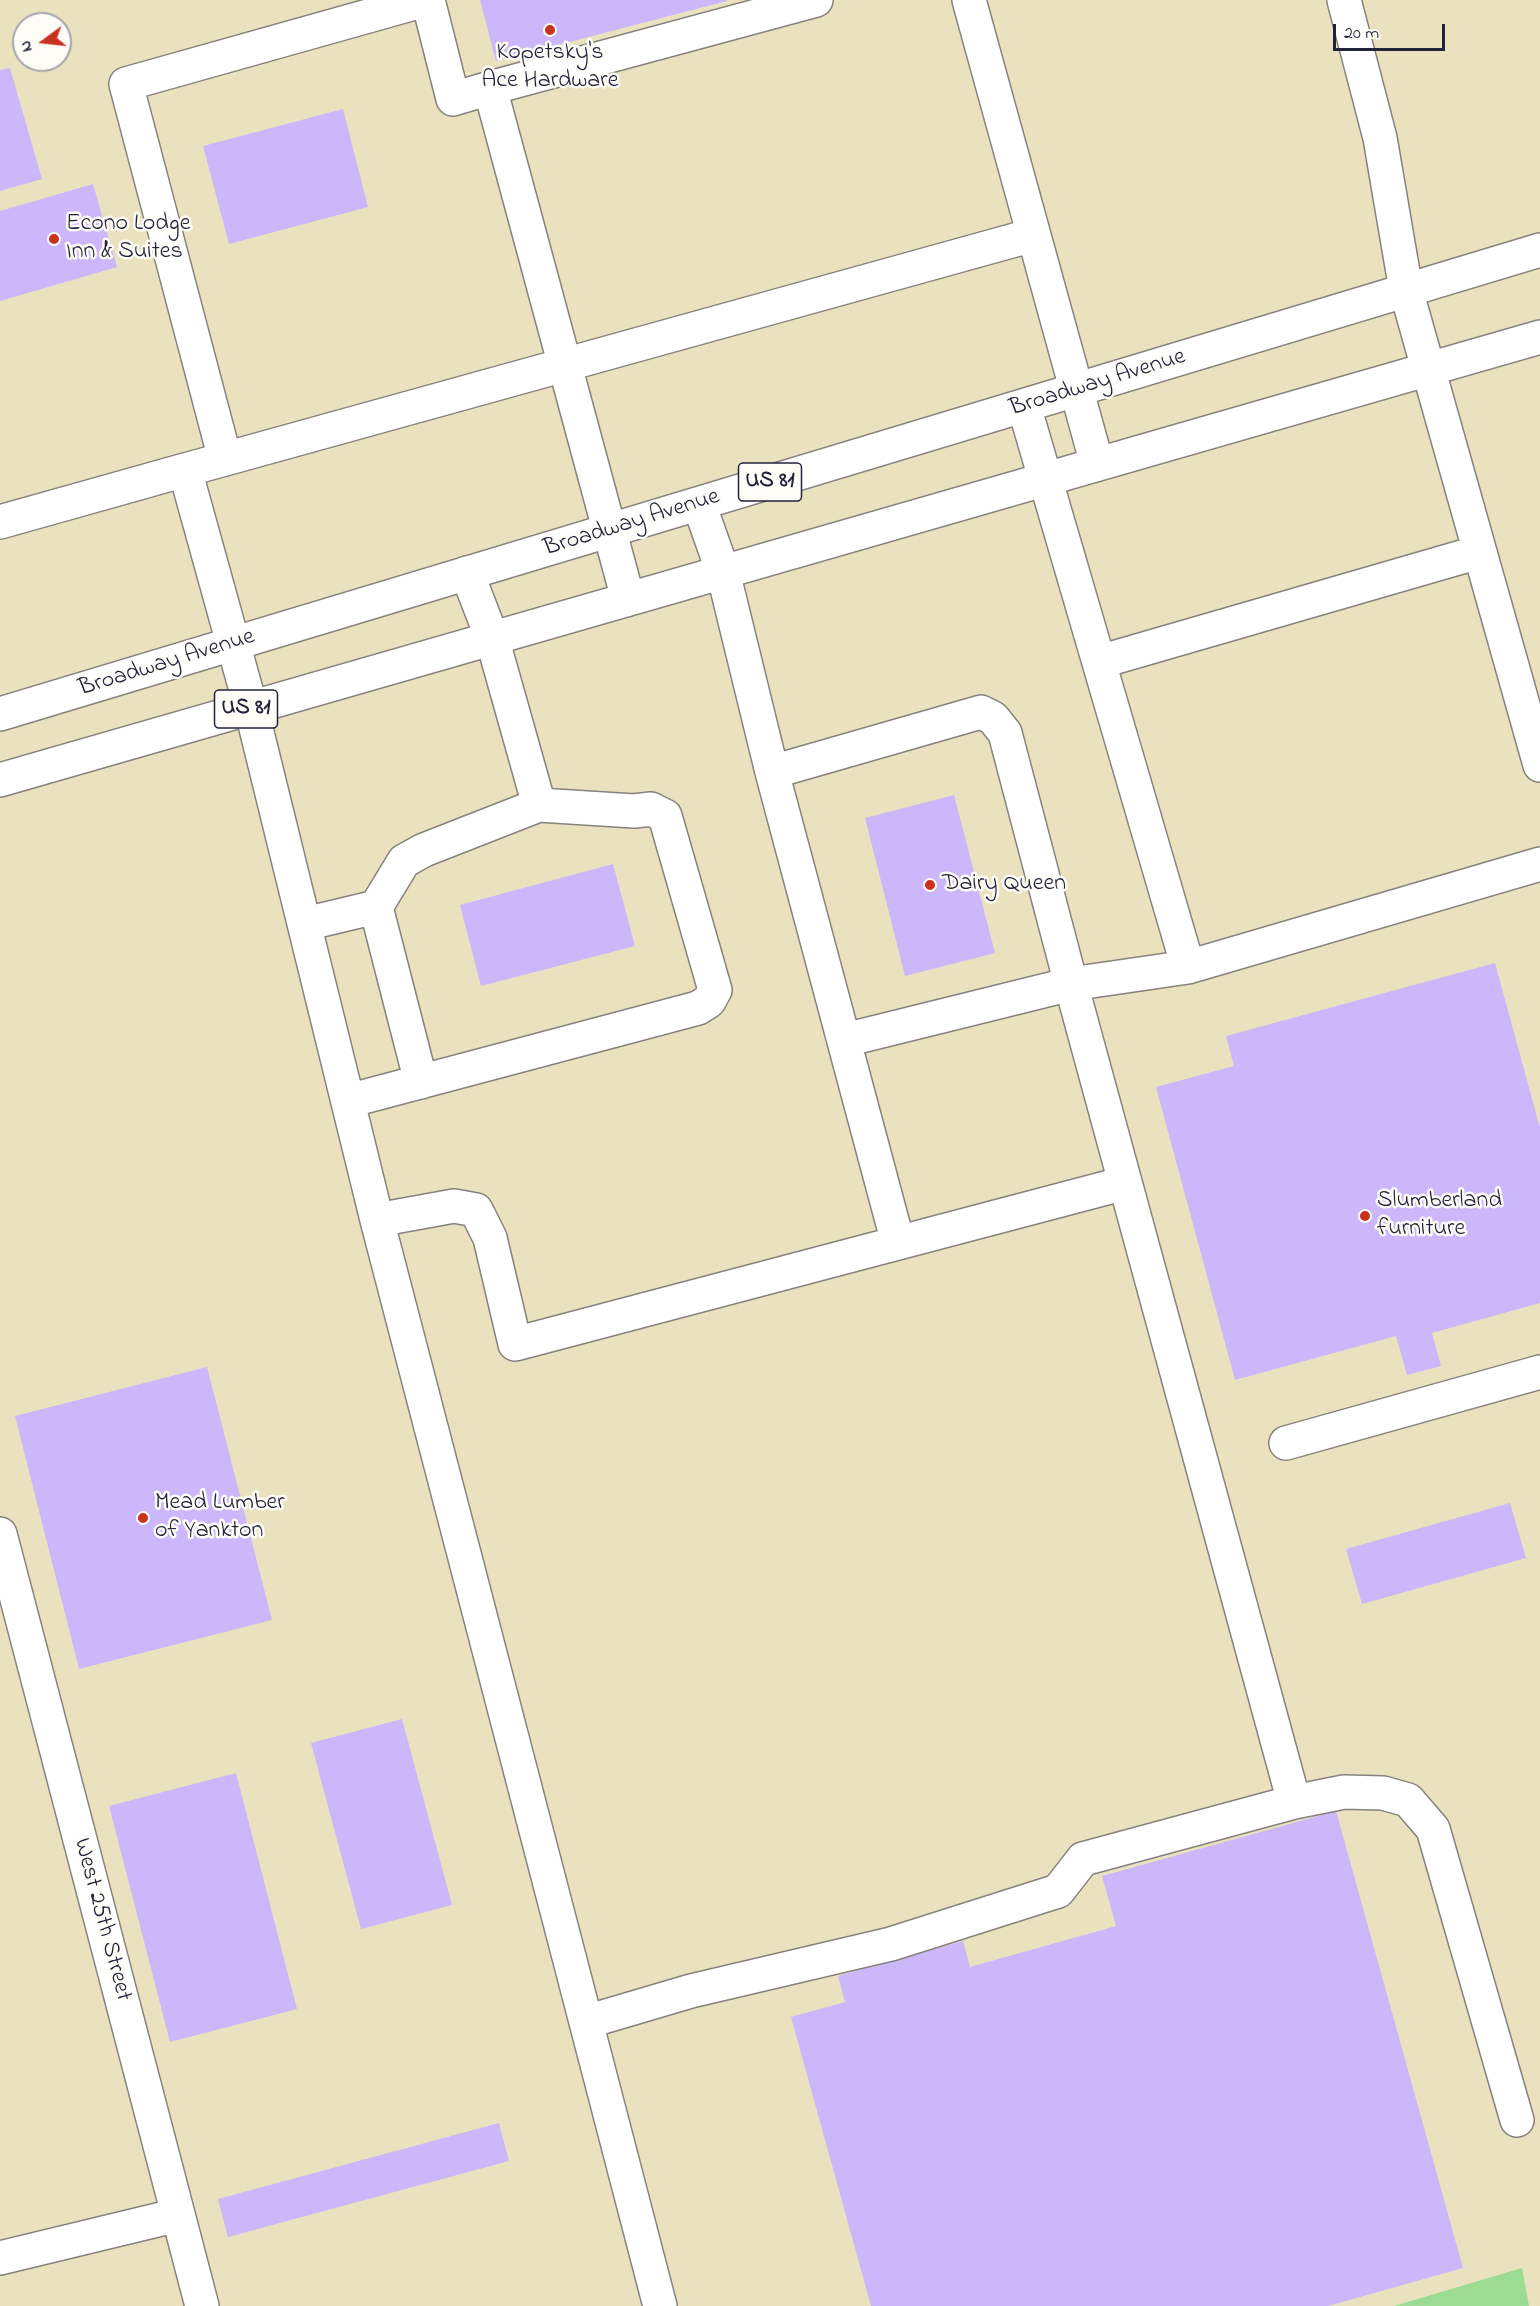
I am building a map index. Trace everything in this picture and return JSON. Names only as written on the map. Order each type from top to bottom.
[{"type":"main road","points":[[225,459],[126,84],[426,0],[453,99],[816,0]]},
{"type":"main road","points":[[969,0],[1096,464]]},
{"type":"main road","points":[[1344,0],[1380,138],[1406,290],[1540,765]]},
{"type":"main road","points":[[490,88],[628,599]]},
{"type":"main road","points":[[0,522],[1033,235]]},
{"type":"main road","name":"Broadway Avenue","points":[[0,714],[1540,250]]},
{"type":"main road","name":"US 81","points":[[0,780],[1540,337]]},
{"type":"main road","points":[[1024,406],[1188,967]]},
{"type":"main road","points":[[185,471],[251,708],[377,1220],[660,2306]]},
{"type":"main road","points":[[699,504],[723,572],[772,772],[898,1243]]},
{"type":"main road","points":[[1100,662],[1479,552]]},
{"type":"main road","points":[[467,573],[492,638],[539,805]]},
{"type":"main road","points":[[772,772],[981,712],[993,718],[1005,733],[1294,1802]]},
{"type":"main road","points":[[305,924],[376,907],[404,861],[424,850],[539,805],[634,812],[651,809],[665,816],[715,990],[709,1001],[698,1008],[348,1101]]},
{"type":"main road","points":[[845,1040],[1071,984],[1188,967],[1540,864]]},
{"type":"main road","points":[[376,907],[421,1082]]},
{"type":"main road","points":[[377,1220],[454,1206],[476,1210],[490,1238],[516,1344],[1125,1183]]},
{"type":"main road","points":[[1287,1443],[1540,1372]]},
{"type":"main road","name":"West 25th Street","points":[[0,1534],[202,2306]]},
{"type":"main road","points":[[586,2022],[691,1991],[891,1944],[1058,1891],[1083,1859],[1294,1802],[1344,1792],[1383,1792],[1408,1800],[1433,1829],[1517,2120]]},
{"type":"main road","points":[[0,2258],[178,2215]]},
{"type":"green space","points":[[1522,2268],[1529,2306],[1394,2306]]},
{"type":"building","name":"Kopetsky's Ace Hardware","points":[[480,0],[727,0],[727,1],[496,61]]},
{"type":"building","points":[[10,68],[42,179],[0,191],[0,70]]},
{"type":"building","points":[[343,109],[368,207],[229,244],[203,146]]},
{"type":"building","name":"Econo Lodge Inn & Suites","points":[[93,184],[117,267],[0,301],[0,211]]},
{"type":"building","name":"Dairy Queen","points":[[954,795],[995,953],[905,976],[865,818]]},
{"type":"building","points":[[613,864],[635,946],[481,986],[460,905]]},
{"type":"building","name":"Slumberland furniture","points":[[1495,963],[1540,1128],[1540,1303],[1432,1333],[1441,1366],[1407,1375],[1396,1336],[1235,1380],[1156,1087],[1234,1066],[1226,1036]]},
{"type":"building","name":"Mead Lumber of Yankton","points":[[207,1367],[272,1620],[79,1669],[15,1416]]},
{"type":"building","points":[[1510,1503],[1526,1558],[1362,1604],[1346,1549]]},
{"type":"building","points":[[402,1719],[452,1905],[361,1929],[311,1743]]},
{"type":"building","points":[[236,1773],[297,2009],[170,2042],[109,1806]]},
{"type":"building","points":[[1336,1811],[1463,2268],[1328,2306],[871,2306],[791,2017],[845,2002],[838,1976],[963,1941],[970,1967],[1116,1926],[1102,1876]]},
{"type":"building","points":[[499,2123],[509,2161],[228,2237],[218,2199]]},
{"type":"place","name":"Kopetsky's Ace Hardware","points":[[550,30]]},
{"type":"place","name":"Econo Lodge Inn & Suites","points":[[54,239]]},
{"type":"place","name":"Dairy Queen","points":[[930,885]]},
{"type":"place","name":"Slumberland furniture","points":[[1365,1216]]},
{"type":"place","name":"Mead Lumber of Yankton","points":[[143,1518]]}]
